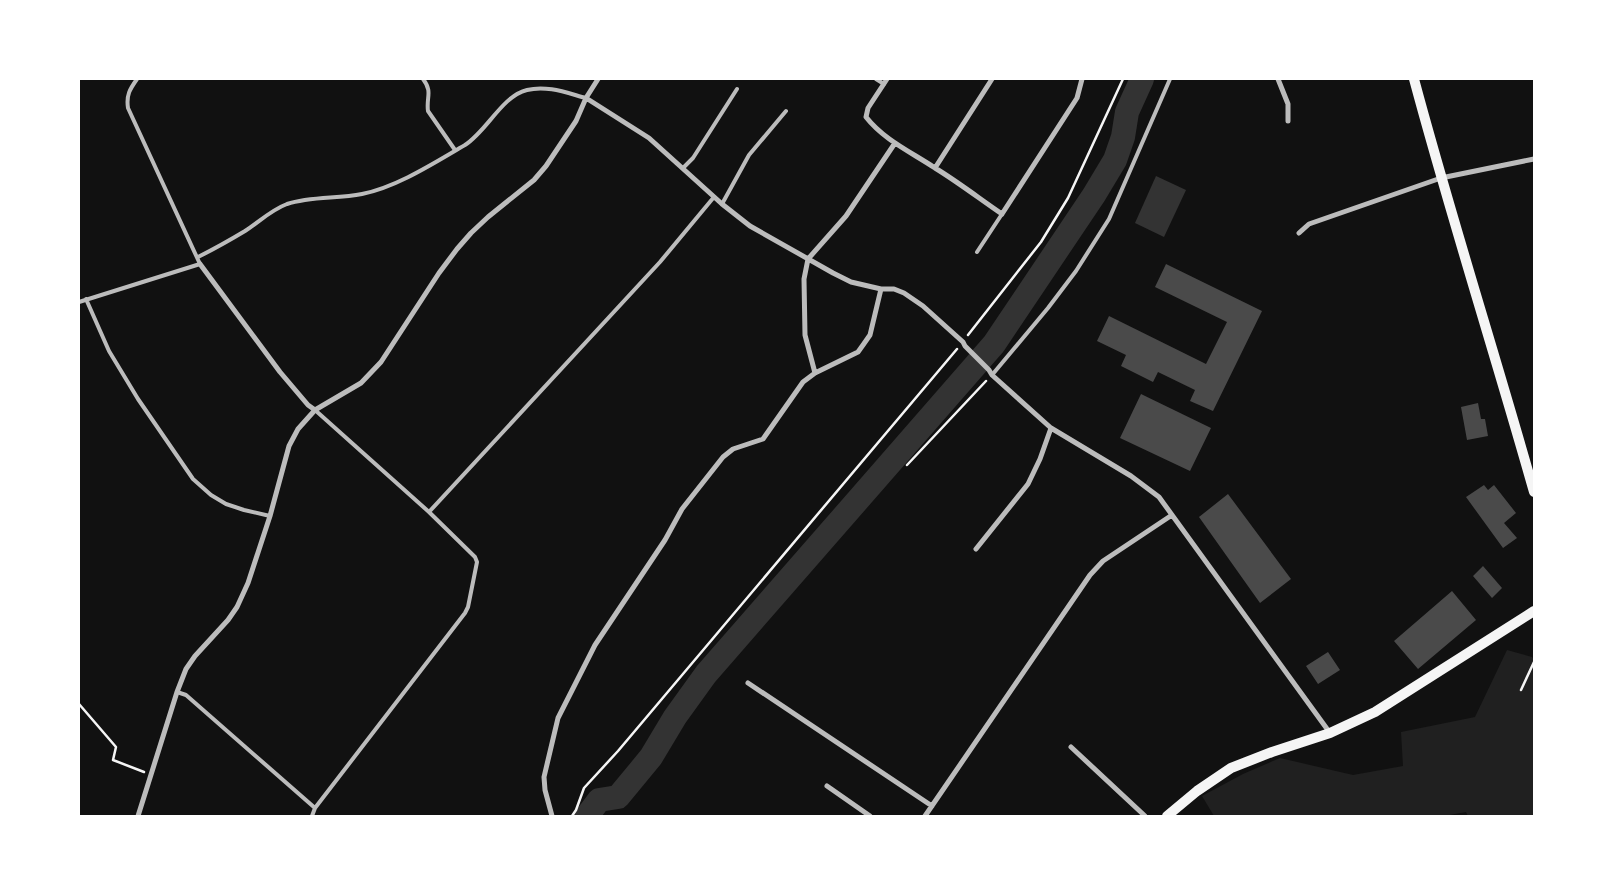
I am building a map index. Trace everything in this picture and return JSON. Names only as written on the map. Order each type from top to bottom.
[{"type":"main road","points":[[1414,79],[1441,178],[1534,492]]},
{"type":"main road","points":[[1167,816],[1197,791],[1231,768],[1330,733],[1375,712],[1534,611]]},
{"type":"street","points":[[138,816],[186,669],[195,656],[228,620],[237,607],[248,583],[270,516],[289,446],[298,429],[315,410],[362,383],[381,362],[439,273],[457,249],[476,228],[534,180],[546,166],[576,121],[586,98],[598,79]]},
{"type":"street","points":[[935,168],[992,79]]},
{"type":"street","points":[[885,81],[868,108],[866,117],[871,123],[895,144],[935,168],[1002,214],[1077,98],[1082,79]]},
{"type":"street","points":[[1278,79],[1288,104],[1288,121]]},
{"type":"street","points":[[586,98],[649,138],[722,204],[750,226],[851,282],[894,290],[924,306],[990,372],[1051,428],[1131,476],[1159,498],[1330,733]]},
{"type":"street","points":[[815,373],[805,335],[804,279],[808,259],[846,216],[895,144]]},
{"type":"street","points":[[1299,233],[1309,224],[1441,178],[1534,159]]},
{"type":"street","points":[[200,264],[280,372],[308,405],[315,410]]},
{"type":"street","points":[[552,816],[544,790],[544,777],[558,718],[595,645],[666,540],[682,509],[723,457],[733,450],[763,439],[803,382],[815,373],[858,352],[870,334],[881,289]]},
{"type":"street","points":[[976,549],[1028,484],[1040,459],[1051,428]]},
{"type":"street","points":[[925,816],[1090,575],[1103,561],[1172,515]]},
{"type":"street","points":[[748,683],[932,806]]},
{"type":"street","points":[[1072,747],[1145,816]]},
{"type":"street","points":[[827,786],[870,816]]},
{"type":"lane","points":[[79,302],[200,264],[128,108],[128,92],[137,79]]},
{"type":"lane","points":[[423,79],[430,91],[427,103],[428,111],[455,150]]},
{"type":"lane","points":[[876,79],[885,81]]},
{"type":"lane","points":[[990,372],[1048,308],[1076,271],[1109,219],[1170,79]]},
{"type":"lane","points":[[198,257],[246,230],[286,204],[320,198],[363,194],[377,190],[425,168],[473,140],[512,98],[521,92],[544,87],[586,98]]},
{"type":"lane","points":[[683,168],[693,158],[737,89]]},
{"type":"lane","points":[[722,204],[749,155],[786,111]]},
{"type":"lane","points":[[430,512],[660,262],[714,196]]},
{"type":"lane","points":[[977,252],[1002,214]]},
{"type":"lane","points":[[86,299],[109,351],[138,399],[193,479],[211,495],[226,504],[270,516]]},
{"type":"lane","points":[[312,816],[315,808],[461,620],[468,607],[477,562],[475,557],[430,512],[315,410]]},
{"type":"lane","points":[[178,692],[186,694],[315,808]]},
{"type":"path","points":[[572,816],[584,788],[964,344],[1041,242],[1068,198],[1123,79]]},
{"type":"path","points":[[907,465],[990,372]]},
{"type":"path","points":[[1521,690],[1534,662]]},
{"type":"path","points":[[79,704],[116,747],[113,760],[152,776]]},
{"type":"shaded area","points":[[1156,176],[1186,190],[1164,237],[1135,223]]},
{"type":"shaded area","points":[[1507,650],[1532,657],[1534,660],[1534,816],[1468,816],[1466,812],[1444,816],[1214,816],[1202,796],[1243,774],[1280,758],[1353,775],[1403,766],[1401,732],[1475,717]]},
{"type":"building","points":[[1166,264],[1262,311],[1213,411],[1190,401],[1195,390],[1158,372],[1153,382],[1121,366],[1126,355],[1097,341],[1109,316],[1206,364],[1227,322],[1155,287]]},
{"type":"building","points":[[1141,394],[1211,428],[1190,471],[1120,438]]},
{"type":"building","points":[[1478,403],[1481,419],[1485,419],[1488,436],[1467,440],[1461,407]]},
{"type":"building","points":[[1484,485],[1488,490],[1494,485],[1516,513],[1504,523],[1517,538],[1503,548],[1466,497]]},
{"type":"building","points":[[1228,494],[1291,579],[1260,603],[1199,517]]},
{"type":"building","points":[[1483,566],[1502,588],[1492,598],[1473,576]]},
{"type":"building","points":[[1452,591],[1476,620],[1418,669],[1394,641]]},
{"type":"building","points":[[1328,652],[1340,670],[1318,684],[1306,666]]},
{"type":"waterway","points":[[587,816],[599,800],[618,797],[651,757],[675,717],[706,674],[994,344],[1094,195],[1115,160],[1123,137],[1127,112],[1142,79]]}]
